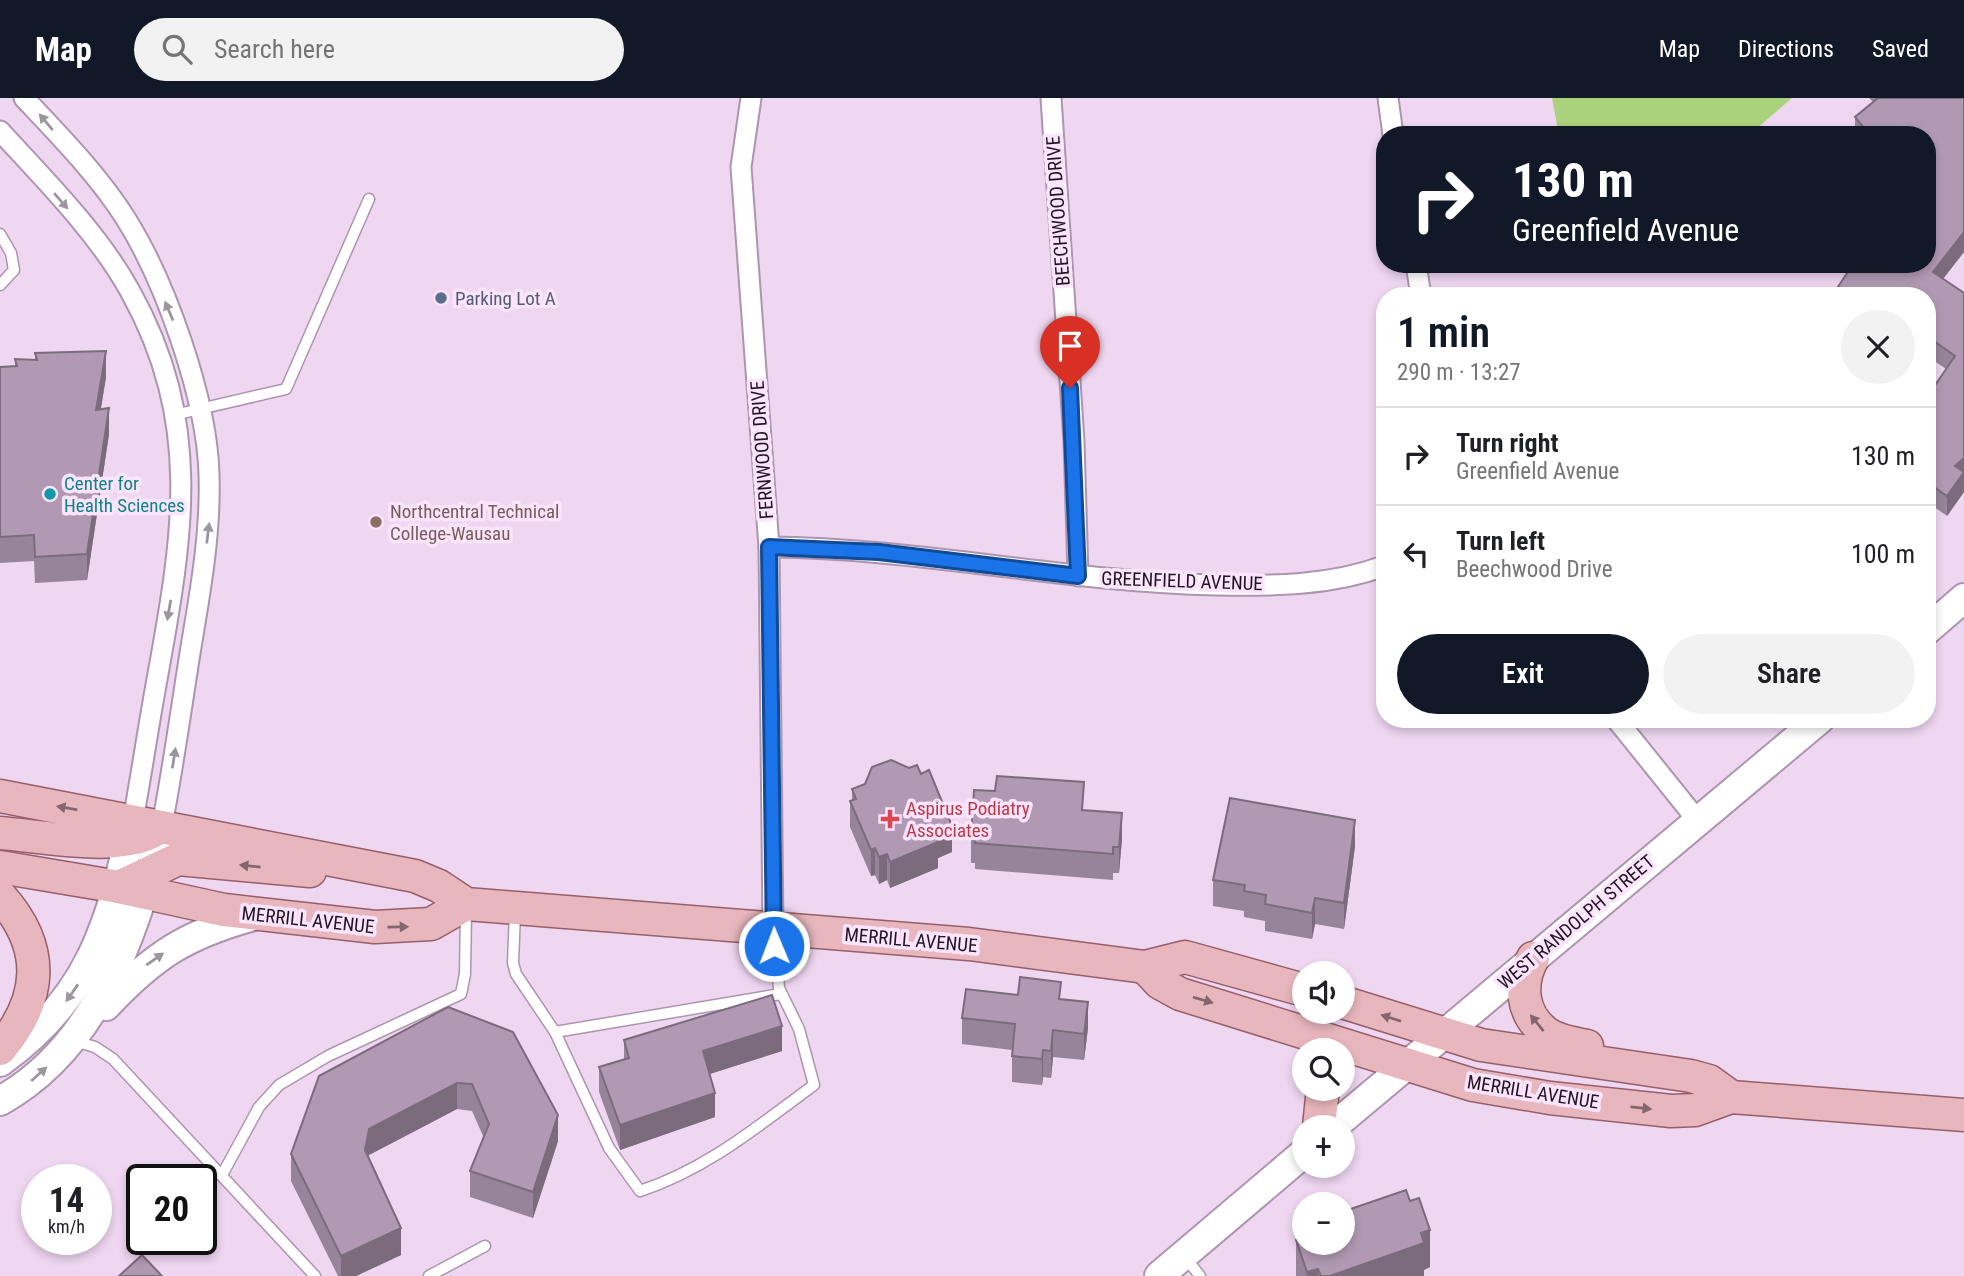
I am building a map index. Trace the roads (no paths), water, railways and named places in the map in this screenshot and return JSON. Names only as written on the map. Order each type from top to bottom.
[{"type":"main road","points":[[0,796],[142,828]]},
{"type":"main road","points":[[0,833],[81,840],[142,828]]},
{"type":"main road","name":"MERRILL AVENUE","points":[[142,828],[415,876],[439,886],[466,904],[1034,951],[1145,967],[1185,957],[1292,987]]},
{"type":"main road","points":[[139,883],[183,859],[289,870],[415,876]]},
{"type":"main road","name":"MERRILL AVENUE","points":[[0,867],[139,883],[257,915],[406,928],[439,921],[466,904]]},
{"type":"main road","points":[[0,896],[24,931],[32,950],[34,972],[25,1014],[0,1049]]},
{"type":"main road","points":[[1533,958],[1525,971],[1522,986],[1530,1013],[1544,1032],[1556,1038],[1601,1049],[1643,1069]]},
{"type":"main road","name":"MERRILL AVENUE","points":[[1145,967],[1155,979],[1174,992],[1474,1085],[1550,1098],[1671,1111],[1695,1110],[1731,1097],[1964,1115]]},
{"type":"main road","name":"MERRILL AVENUE","points":[[1355,1006],[1481,1045],[1703,1079],[1731,1097]]},
{"type":"main road","points":[[1280,1023],[1293,1038]]},
{"type":"street","points":[[24,98],[99,184],[136,236],[177,329],[200,409],[209,471],[209,523],[142,828]]},
{"type":"street","name":"FERNWOOD DRIVE","points":[[751,98],[742,148],[742,202],[769,547],[774,929]]},
{"type":"street","name":"BEECHWOOD DRIVE","points":[[1051,98],[1074,440],[1078,576]]},
{"type":"street","points":[[1388,98],[1391,126]]},
{"type":"street","points":[[0,131],[74,216],[129,290],[162,366],[174,415],[182,486],[180,545],[142,828],[139,883],[109,981],[71,1040]]},
{"type":"street","name":"GREENFIELD AVENUE","points":[[769,547],[868,551],[1129,582],[1258,585],[1329,580],[1376,568]]},
{"type":"street","points":[[1936,625],[1960,610]]},
{"type":"street","points":[[1623,728],[1698,821]]},
{"type":"street","name":"WEST RANDOLPH STREET","points":[[1347,1115],[1440,1034],[1808,728]]},
{"type":"street","points":[[0,1062],[45,1025],[73,992],[102,940],[139,883]]},
{"type":"street","points":[[0,1101],[37,1077],[135,975],[160,956],[204,931],[257,915]]},
{"type":"street","points":[[1159,1276],[1192,1265],[1292,1165]]},
{"type":"lane","points":[[174,415],[286,388],[369,199]]},
{"type":"lane","points":[[0,234],[11,253],[14,270],[0,285]]},
{"type":"lane","points":[[222,1175],[259,1107],[279,1085],[328,1056],[461,994],[465,974],[466,904]]},
{"type":"lane","points":[[516,910],[513,962],[516,974],[555,1032],[604,1140],[640,1191],[709,1162],[814,1085],[799,1029],[781,994],[774,929]]},
{"type":"lane","points":[[555,1032],[781,994]]},
{"type":"lane","points":[[71,1040],[95,1047],[113,1059],[315,1276]]},
{"type":"lane","points":[[429,1276],[485,1246]]},
{"type":"place","name":"Parking Lot A","points":[[441,298]]},
{"type":"place","name":"Center for Health Sciences","points":[[50,494]]},
{"type":"place","name":"Northcentral Technical College-Wausau","points":[[376,522]]},
{"type":"place","name":"Aspirus Podiatry Associates","points":[[890,819]]}]
